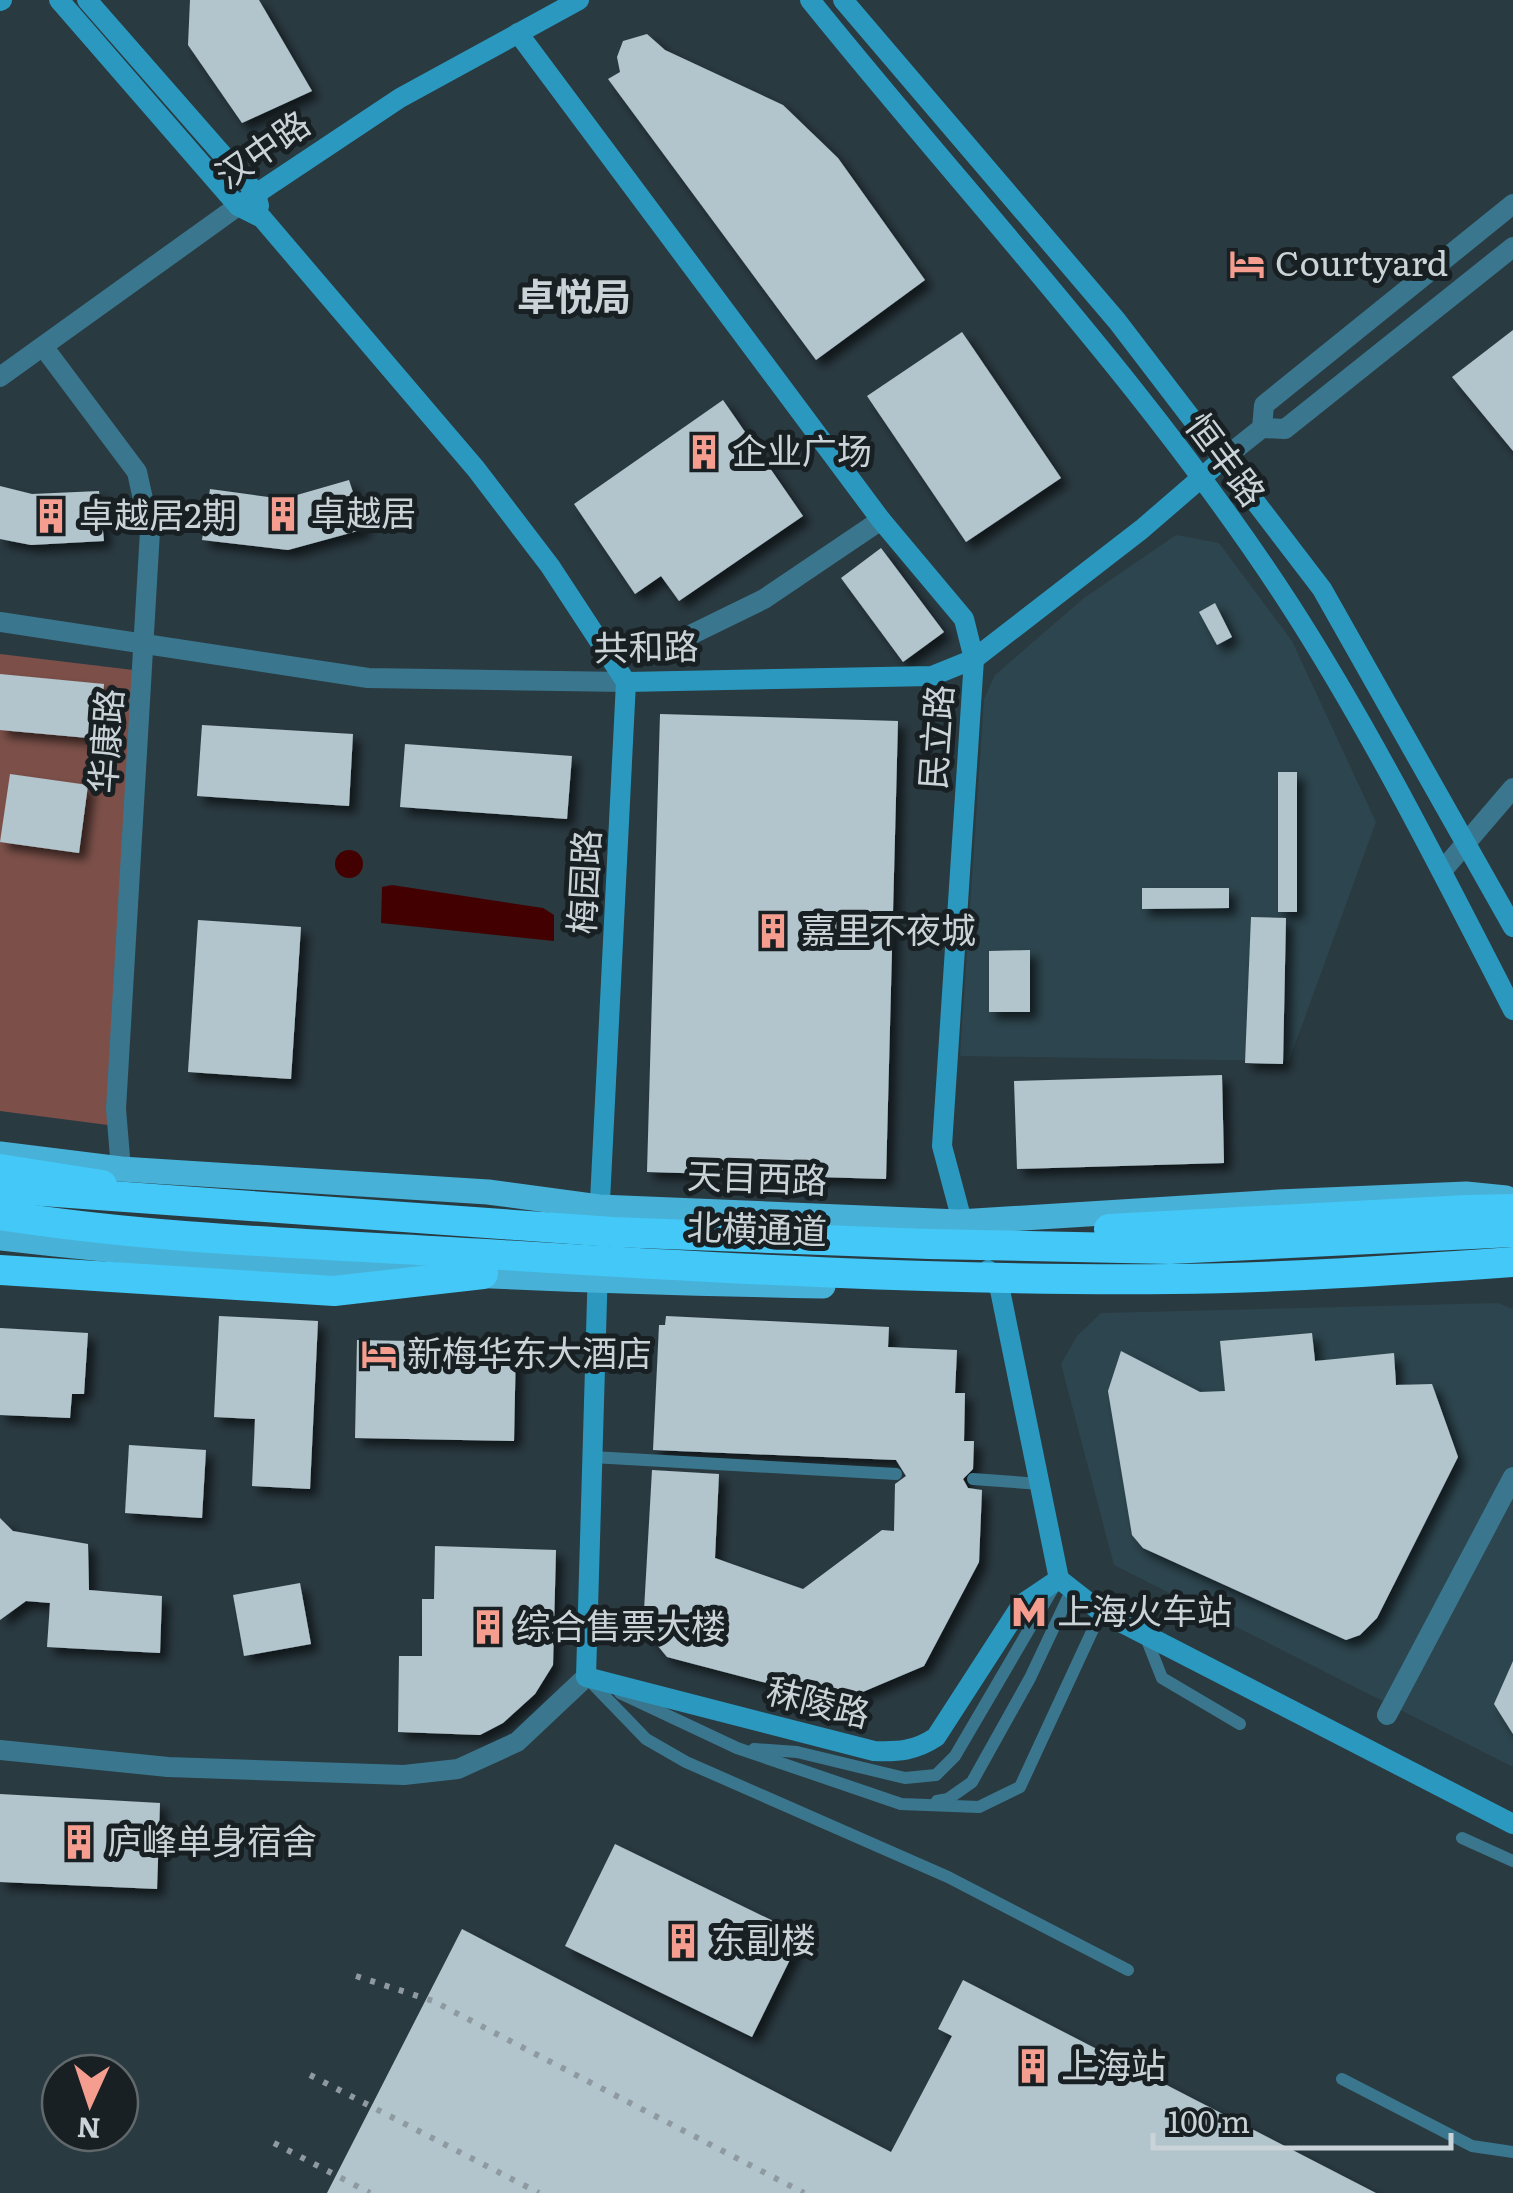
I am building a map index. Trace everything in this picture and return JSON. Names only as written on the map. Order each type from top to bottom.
[{"type":"highway","points":[[0,1169],[79,1180],[183,1204]]},
{"type":"highway","name":"北横通道","points":[[0,1188],[613,1232],[846,1240],[1170,1249],[1513,1232]]},
{"type":"highway","points":[[846,1240],[1513,1209]]},
{"type":"highway","name":"北横通道","points":[[0,1215],[77,1227],[435,1251],[928,1273],[1170,1279],[1513,1260]]},
{"type":"highway","points":[[0,1270],[334,1290],[484,1274]]},
{"type":"main road","name":"天目西路","points":[[0,1154],[121,1169],[488,1192],[599,1207],[959,1222],[1297,1201],[1466,1194],[1513,1198]]},
{"type":"main road","points":[[959,1222],[1012,1238],[1513,1217]]},
{"type":"main road","points":[[0,1238],[167,1254],[597,1282],[1000,1290],[1513,1260]]},
{"type":"street","points":[[59,0],[238,206],[262,218],[476,468],[550,566],[626,682]]},
{"type":"street","points":[[87,0],[256,194],[262,218]]},
{"type":"street","name":"汉中路","points":[[0,378],[238,206],[400,98],[579,0]]},
{"type":"street","name":"恒丰路","points":[[810,0],[1200,479],[1291,606],[1442,871],[1513,1010]]},
{"type":"street","name":"恒丰路","points":[[843,0],[1117,321],[1322,589],[1513,927]]},
{"type":"street","name":"民立路","points":[[518,32],[881,520],[964,619],[974,659],[942,1146],[959,1222],[1000,1290],[1065,1584]]},
{"type":"street","points":[[1262,428],[1264,405],[1513,204]]},
{"type":"street","points":[[1223,459],[1262,428],[1284,430],[1513,248]]},
{"type":"street","name":"华康路","points":[[45,348],[137,472],[150,531],[116,1109],[121,1169]]},
{"type":"street","name":"共和路","points":[[0,622],[368,678],[626,682],[932,676],[974,659],[1223,459]]},
{"type":"street","points":[[674,643],[764,599],[881,520]]},
{"type":"street","name":"梅园路","points":[[586,1677],[599,1207],[626,682]]},
{"type":"street","points":[[1442,871],[1465,839],[1513,788]]},
{"type":"street","points":[[1387,1716],[1513,1476]]},
{"type":"street","points":[[1065,1584],[1101,1612],[1513,1824]]},
{"type":"street","name":"秣陵路","points":[[586,1677],[874,1751],[898,1752],[921,1747],[936,1738],[1022,1604],[1065,1584]]},
{"type":"street","points":[[0,1750],[168,1767],[404,1774],[458,1770],[517,1742],[586,1677]]},
{"type":"lane","points":[[592,1457],[896,1474]]},
{"type":"lane","points":[[972,1479],[1040,1484]]},
{"type":"lane","points":[[736,1748],[797,1752],[905,1778],[936,1775],[955,1756],[1065,1584]]},
{"type":"lane","points":[[920,1804],[948,1800],[972,1782],[1030,1678],[1065,1584]]},
{"type":"lane","points":[[586,1677],[736,1748],[901,1804],[979,1807],[1020,1787],[1101,1612]]},
{"type":"lane","points":[[1144,1634],[1162,1678],[1240,1724]]},
{"type":"lane","points":[[586,1677],[646,1740],[686,1762],[948,1876],[1128,1970]]},
{"type":"lane","points":[[1462,1838],[1513,1861]]},
{"type":"lane","points":[[1342,2079],[1472,2146],[1513,2152]]},
{"type":"shaded area","points":[[1176,535],[1219,543],[1292,641],[1376,822],[1289,1061],[960,1056],[984,699],[995,675],[1084,598]]},
{"type":"shaded area","points":[[0,654],[150,672],[108,1125],[0,1111]]},
{"type":"shaded area","points":[[349,850],[359,854],[363,864],[359,874],[349,878],[339,874],[335,864],[339,854]]},
{"type":"shaded area","points":[[392,885],[543,908],[554,915],[554,941],[381,923],[382,887]]},
{"type":"shaded area","points":[[1498,1303],[1513,1309],[1513,1767],[1114,1565],[1061,1364],[1077,1336],[1101,1313]]},
{"type":"building","points":[[190,0],[259,0],[312,91],[242,123],[188,45]]},
{"type":"building","points":[[647,34],[665,50],[783,105],[838,158],[925,280],[816,360],[608,79],[620,72],[617,57],[623,41]]},
{"type":"building","points":[[1513,330],[1513,451],[1452,377]]},
{"type":"building","points":[[962,332],[1061,478],[966,542],[867,396]]},
{"type":"building","name":"企业广场","points":[[723,400],[803,516],[679,601],[661,576],[635,594],[574,504]]},
{"type":"building","name":"卓越居","points":[[349,480],[365,529],[288,550],[202,540],[210,489],[283,499]]},
{"type":"building","name":"卓越居2期","points":[[0,486],[32,494],[99,491],[104,541],[31,545],[0,539]]},
{"type":"building","points":[[881,548],[944,632],[903,662],[841,578]]},
{"type":"building","points":[[1215,603],[1232,637],[1217,645],[1199,612]]},
{"type":"building","points":[[0,674],[104,684],[99,739],[0,730]]},
{"type":"building","name":"嘉里不夜城","points":[[660,714],[898,721],[886,1179],[647,1172]]},
{"type":"building","points":[[202,725],[353,734],[349,806],[197,796]]},
{"type":"building","points":[[405,744],[572,756],[567,819],[400,807]]},
{"type":"building","points":[[1278,772],[1297,772],[1297,912],[1278,912]]},
{"type":"building","points":[[10,774],[88,785],[79,853],[0,842]]},
{"type":"building","points":[[1142,888],[1229,888],[1229,908],[1142,909]]},
{"type":"building","points":[[1251,917],[1286,918],[1283,1064],[1245,1063]]},
{"type":"building","points":[[198,920],[301,927],[291,1079],[188,1072]]},
{"type":"building","points":[[1030,950],[1030,1012],[989,1012],[989,951]]},
{"type":"building","points":[[1222,1075],[1224,1163],[1017,1169],[1014,1081]]},
{"type":"building","points":[[219,1316],[318,1321],[310,1489],[252,1486],[255,1419],[214,1417]]},
{"type":"building","points":[[666,1316],[889,1327],[888,1347],[957,1350],[955,1393],[965,1393],[964,1441],[974,1441],[973,1469],[963,1479],[968,1488],[982,1490],[979,1562],[924,1666],[839,1702],[667,1657],[643,1628],[652,1470],[719,1474],[715,1558],[803,1589],[882,1530],[894,1531],[895,1484],[906,1476],[896,1460],[653,1450],[659,1325],[665,1325]]},
{"type":"building","points":[[0,1328],[88,1333],[84,1394],[72,1394],[70,1418],[0,1415]]},
{"type":"building","points":[[1312,1333],[1315,1361],[1394,1353],[1396,1385],[1432,1384],[1458,1457],[1377,1618],[1360,1635],[1346,1640],[1143,1548],[1132,1535],[1108,1391],[1121,1351],[1200,1392],[1225,1391],[1220,1341]]},
{"type":"building","points":[[357,1340],[516,1343],[514,1441],[355,1438]]},
{"type":"building","points":[[129,1445],[206,1450],[202,1518],[125,1513]]},
{"type":"building","points":[[0,1518],[13,1531],[88,1544],[89,1590],[162,1596],[160,1653],[47,1647],[50,1603],[26,1601],[0,1620]]},
{"type":"building","name":"综合售票大楼","points":[[435,1546],[556,1550],[553,1665],[535,1694],[503,1723],[480,1735],[398,1732],[399,1656],[422,1656],[422,1599],[434,1599]]},
{"type":"building","points":[[300,1583],[311,1644],[244,1656],[233,1595]]},
{"type":"building","points":[[1513,1661],[1513,1734],[1494,1704]]},
{"type":"building","name":"庐峰单身宿舍","points":[[0,1794],[160,1803],[157,1889],[0,1882]]},
{"type":"building","name":"东副楼","points":[[615,1844],[802,1935],[752,2037],[565,1946]]},
{"type":"building","points":[[462,1929],[891,2152],[952,2036],[938,2029],[963,1980],[1376,2193],[327,2193]]},
{"type":"railway","points":[[356,1976],[433,2001],[804,2193]]},
{"type":"railway","points":[[310,2075],[539,2193]]},
{"type":"railway","points":[[274,2143],[370,2193]]},
{"type":"place","name":"Courtyard","points":[[1247,264]]},
{"type":"place","name":"企业广场","points":[[704,452]]},
{"type":"place","name":"卓越居","points":[[283,514]]},
{"type":"place","name":"卓越居2期","points":[[51,516]]},
{"type":"place","name":"嘉里不夜城","points":[[773,931]]},
{"type":"place","name":"新梅华东大酒店","points":[[379,1354]]},
{"type":"place","name":"上海火车站","points":[[1029,1612]]},
{"type":"place","name":"综合售票大楼","points":[[488,1627]]},
{"type":"place","name":"庐峰单身宿舍","points":[[79,1842]]},
{"type":"place","name":"东副楼","points":[[683,1941]]},
{"type":"place","name":"上海站","points":[[1033,2066]]},
{"type":"district","name":"卓悦局","points":[[574,298]]}]
